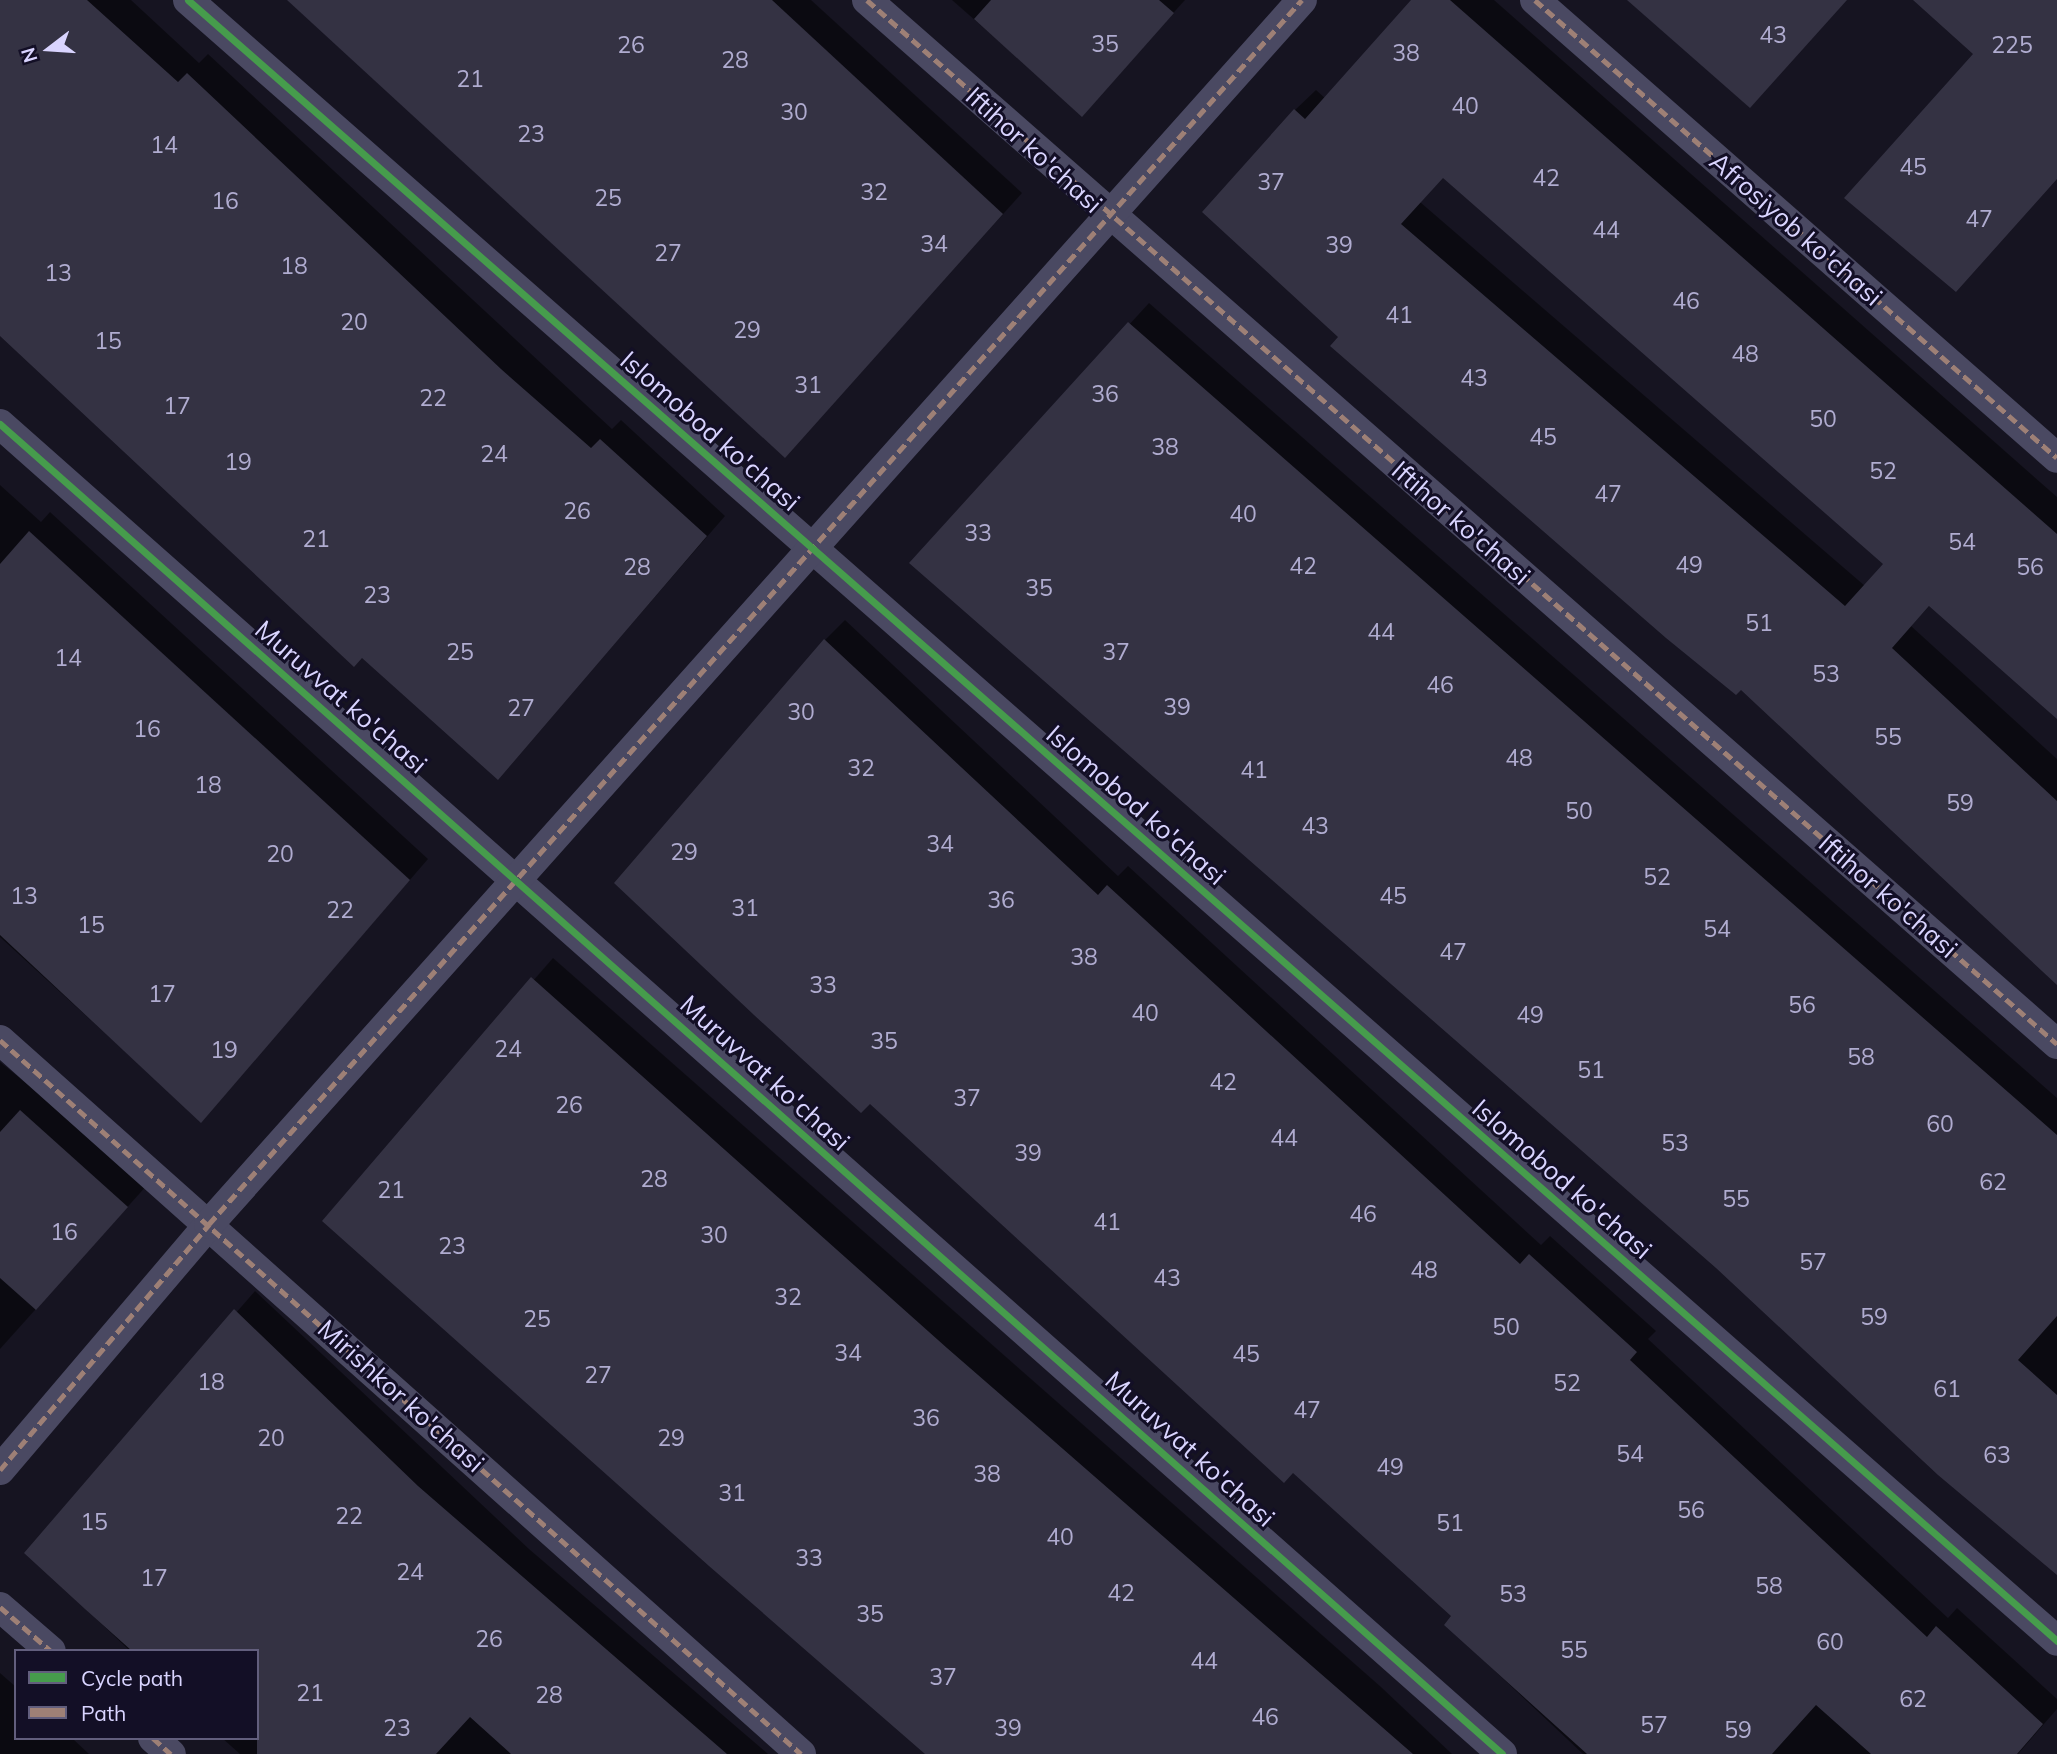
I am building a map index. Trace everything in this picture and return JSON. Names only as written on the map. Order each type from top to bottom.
[{"type":"street","name":"Islomobod ko'chasi","points":[[188,0],[2057,1641]]},
{"type":"street","name":"Iftihor ko'chasi","points":[[867,0],[1109,216],[2057,1044]]},
{"type":"street","points":[[0,1470],[209,1224],[1302,0]]},
{"type":"street","name":"Afrosiyob ko'chasi","points":[[1535,0],[2057,458]]},
{"type":"street","name":"Muruvvat ko'chasi","points":[[0,424],[1502,1754]]},
{"type":"street","name":"Mirishkor ko'chasi","points":[[0,1040],[800,1754]]},
{"type":"street","points":[[0,1607],[49,1649]]},
{"type":"street","points":[[155,1740],[171,1754]]},
{"type":"building","points":[[0,0],[87,0],[178,82],[187,73],[501,369],[591,448],[600,439],[707,536],[498,780],[362,658],[354,667],[0,336]]},
{"type":"building","points":[[287,0],[772,0],[1003,214],[785,458]]},
{"type":"building","points":[[991,0],[1159,0],[1174,13],[1082,117],[974,19]]},
{"type":"building","points":[[1411,0],[1450,0],[2057,534],[2057,719],[1929,606],[1892,648],[2057,801],[2057,985],[1741,690],[1736,695],[1666,638],[1330,346],[1338,337],[1202,212],[1294,109],[1305,119]],"holes":[[[1443,178],[1883,564],[1845,606],[1401,224]]]},
{"type":"building","points":[[1627,0],[1847,0],[1750,108]]},
{"type":"building","points":[[1913,0],[2057,0],[2057,179],[1956,292],[1844,198],[1973,54]]},
{"type":"building","points":[[1128,322],[2057,1135],[2057,1316],[2018,1360],[2057,1395],[2057,1575],[1938,1475],[1716,1268],[909,563]]},
{"type":"building","points":[[29,531],[410,880],[201,1123],[0,935],[0,564]]},
{"type":"building","points":[[824,639],[1098,895],[1107,885],[1520,1264],[1529,1254],[1637,1352],[1630,1360],[1927,1637],[1936,1626],[2043,1724],[2017,1754],[1871,1754],[1816,1705],[1772,1754],[1587,1754],[1444,1625],[1451,1616],[1293,1473],[1284,1483],[870,1104],[861,1113],[754,1015],[614,883]]},
{"type":"building","points":[[531,977],[947,1348],[1413,1754],[925,1754],[709,1566],[322,1221]]},
{"type":"building","points":[[20,1110],[128,1207],[36,1310],[0,1278],[0,1132]]},
{"type":"building","points":[[234,1309],[418,1486],[727,1754],[511,1754],[470,1717],[436,1754],[257,1754],[259,1649],[130,1649],[24,1553]]},
{"type":"marked path","points":[[867,0],[2057,1044]]},
{"type":"marked path","points":[[0,1470],[209,1224],[1302,0]]},
{"type":"marked path","points":[[1535,0],[2057,458]]},
{"type":"marked path","points":[[0,1040],[801,1754]]},
{"type":"marked path","points":[[0,1607],[49,1649]]},
{"type":"marked path","points":[[155,1740],[171,1754]]},
{"type":"cycle path","points":[[188,0],[2057,1641]]},
{"type":"cycle path","points":[[0,424],[1502,1754]]}]
